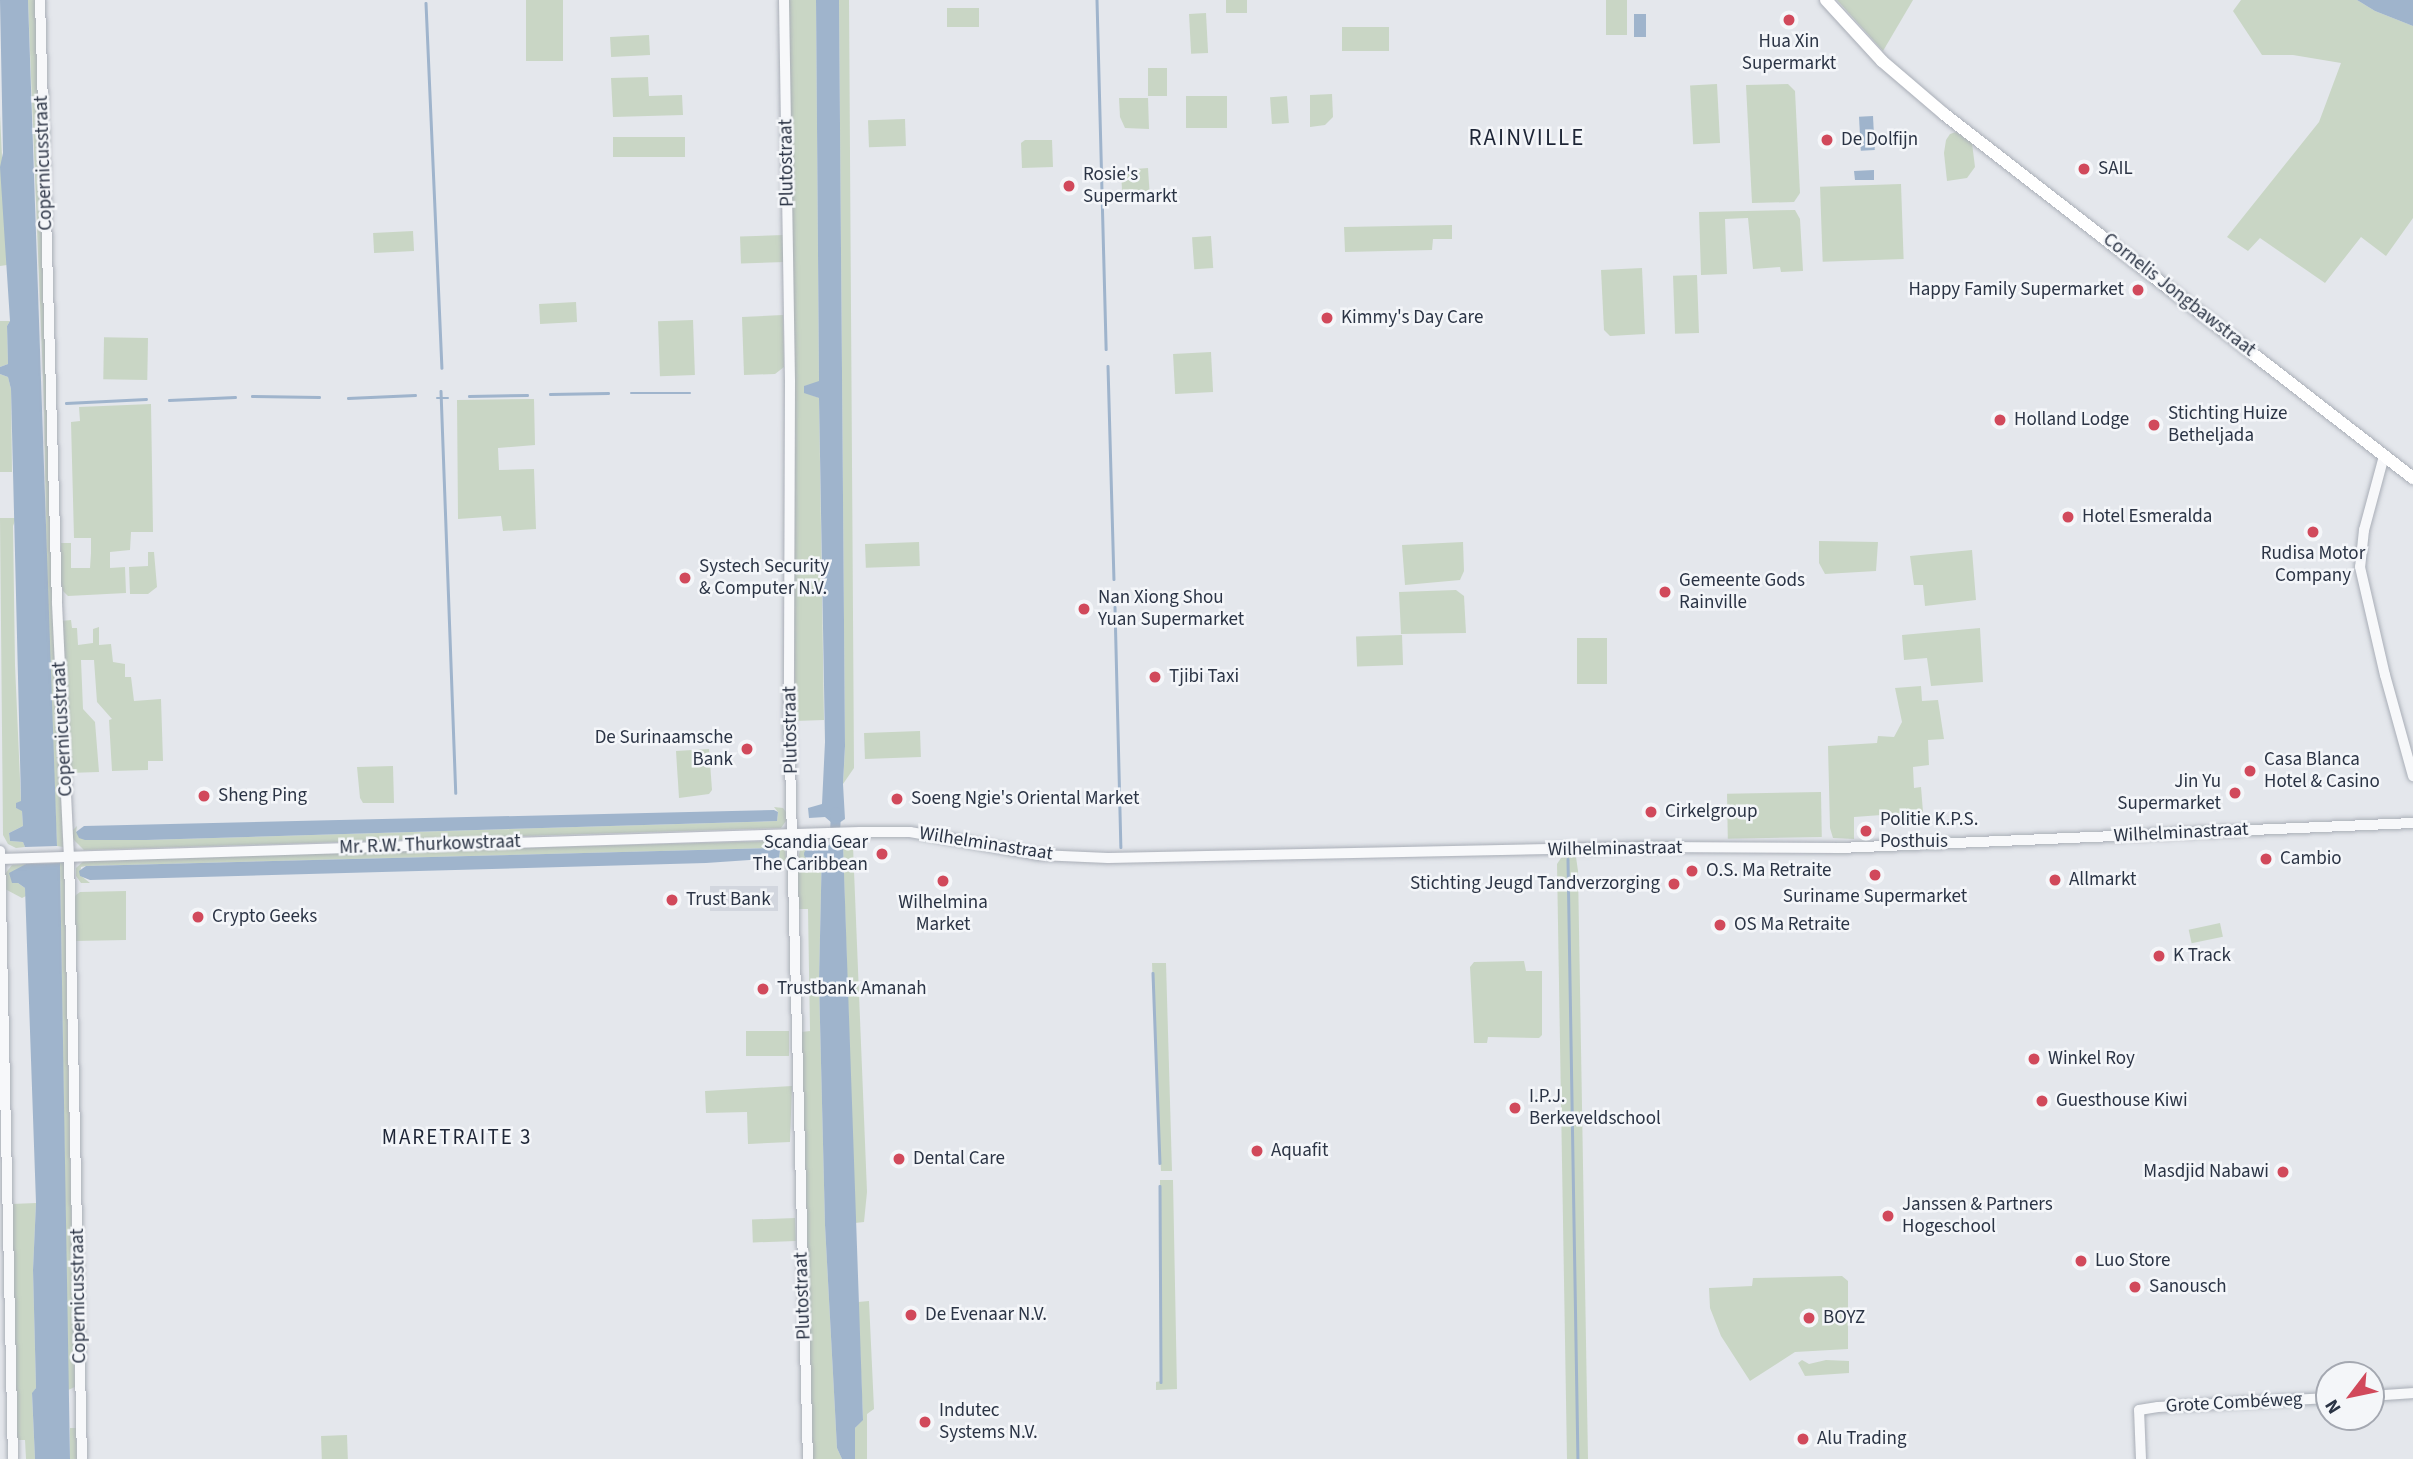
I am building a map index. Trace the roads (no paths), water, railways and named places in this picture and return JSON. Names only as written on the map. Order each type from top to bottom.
[{"type":"main road","name":"Cornelis Jongbawstraat","points":[[1826,0],[1882,61],[1944,114],[2413,478]]},
{"type":"street","name":"Copernicusstraat","points":[[40,0],[82,1459]]},
{"type":"street","name":"Plutostraat","points":[[785,0],[794,999],[808,1459]]},
{"type":"street","points":[[2384,457],[2364,530],[2360,567],[2385,675],[2413,776]]},
{"type":"street","name":"Wilhelminastraat","points":[[860,832],[910,832],[1039,855],[1108,858],[1651,847],[1921,846],[2413,823]]},
{"type":"street","name":"Mr. R.W. Thurkowstraat","points":[[0,859],[860,832]]},
{"type":"street","points":[[0,851],[13,1459]]},
{"type":"street","points":[[2385,1395],[2413,1393]]},
{"type":"street","name":"Grote Combéweg","points":[[2141,1459],[2139,1410],[2315,1399]]},
{"type":"water","points":[[0,0],[28,0],[57,846],[25,847],[23,842],[10,841],[9,833],[23,826],[22,811],[16,808],[16,803],[21,801],[11,389],[8,377],[0,374],[0,367],[8,364],[7,326],[10,321],[0,167],[3,153]]},
{"type":"water","points":[[816,0],[839,0],[845,819],[839,823],[832,823],[825,817],[809,818],[808,808],[822,804],[825,742],[819,398],[804,393],[804,386],[819,381]]},
{"type":"water","points":[[2357,0],[2413,0],[2413,26],[2375,11]]},
{"type":"water","points":[[1634,14],[1646,14],[1646,37],[1634,37]]},
{"type":"water","points":[[1873,116],[1875,150],[1861,151],[1859,117]]},
{"type":"water","points":[[1874,170],[1874,180],[1855,180],[1854,171]]},
{"type":"water","points":[[778,812],[777,821],[146,840],[85,840],[79,838],[76,832],[84,826]]},
{"type":"water","points":[[843,844],[863,1420],[855,1428],[855,1459],[842,1459],[837,1448],[825,1225],[819,981],[822,846]]},
{"type":"water","points":[[774,848],[780,850],[779,858],[706,863],[90,880],[80,876],[79,871],[86,866]]},
{"type":"water","points":[[60,863],[70,1459],[35,1459],[32,1393],[36,1388],[33,1270],[36,1203],[25,888],[18,883],[12,883],[9,873],[26,864]]},
{"type":"waterway","points":[[1097,0],[1106,349]]},
{"type":"waterway","points":[[426,3],[442,368]]},
{"type":"waterway","points":[[1108,366],[1114,579]]},
{"type":"waterway","points":[[441,391],[456,793]]},
{"type":"waterway","points":[[550,394],[608,393]]},
{"type":"waterway","points":[[631,393],[690,393]]},
{"type":"waterway","points":[[348,398],[415,395]]},
{"type":"waterway","points":[[469,396],[527,395]]},
{"type":"waterway","points":[[252,396],[319,397]]},
{"type":"waterway","points":[[169,400],[235,397]]},
{"type":"waterway","points":[[437,398],[448,398]]},
{"type":"waterway","points":[[66,403],[146,399]]},
{"type":"waterway","points":[[1115,607],[1121,847]]},
{"type":"waterway","points":[[834,857],[836,812]]},
{"type":"waterway","points":[[809,854],[833,853]]},
{"type":"waterway","points":[[1568,859],[1578,1459]]},
{"type":"waterway","points":[[1153,973],[1160,1163]]},
{"type":"waterway","points":[[1160,1186],[1161,1382]]},
{"type":"place","name":"Hua Xin Supermarkt","points":[[1789,20]]},
{"type":"place","name":"De Dolfijn","points":[[1827,140]]},
{"type":"place","name":"SAIL","points":[[2084,169]]},
{"type":"place","name":"Rosie's Supermarkt","points":[[1069,186]]},
{"type":"place","name":"Happy Family Supermarket","points":[[2138,290]]},
{"type":"place","name":"Kimmy's Day Care","points":[[1327,318]]},
{"type":"place","name":"Holland Lodge","points":[[2000,420]]},
{"type":"place","name":"Stichting Huize Betheljada","points":[[2154,425]]},
{"type":"place","name":"Hotel Esmeralda","points":[[2068,517]]},
{"type":"place","name":"Rudisa Motor Company","points":[[2313,532]]},
{"type":"place","name":"Systech Security & Computer N.V.","points":[[685,578]]},
{"type":"place","name":"Gemeente Gods Rainville","points":[[1665,592]]},
{"type":"place","name":"Nan Xiong Shou Yuan Supermarket","points":[[1084,609]]},
{"type":"place","name":"Tjibi Taxi","points":[[1155,677]]},
{"type":"place","name":"De Surinaamsche Bank","points":[[747,749]]},
{"type":"place","name":"Casa Blanca Hotel & Casino","points":[[2250,771]]},
{"type":"place","name":"Jin Yu Supermarket","points":[[2235,793]]},
{"type":"place","name":"Sheng Ping","points":[[204,796]]},
{"type":"place","name":"Soeng Ngie's Oriental Market","points":[[897,799]]},
{"type":"place","name":"Cirkelgroup","points":[[1651,812]]},
{"type":"place","name":"Politie K.P.S. Posthuis","points":[[1866,831]]},
{"type":"place","name":"Scandia Gear The Caribbean","points":[[882,854]]},
{"type":"place","name":"Cambio","points":[[2266,859]]},
{"type":"place","name":"O.S. Ma Retraite","points":[[1692,871]]},
{"type":"place","name":"Suriname Supermarket","points":[[1875,875]]},
{"type":"place","name":"Allmarkt","points":[[2055,880]]},
{"type":"place","name":"Wilhelmina Market","points":[[943,881]]},
{"type":"place","name":"Stichting Jeugd Tandverzorging","points":[[1674,884]]},
{"type":"place","name":"Trust Bank","points":[[672,900]]},
{"type":"place","name":"Crypto Geeks","points":[[198,917]]},
{"type":"place","name":"OS Ma Retraite","points":[[1720,925]]},
{"type":"place","name":"K Track","points":[[2159,956]]},
{"type":"place","name":"Trustbank Amanah","points":[[763,989]]},
{"type":"place","name":"Winkel Roy","points":[[2034,1059]]},
{"type":"place","name":"Guesthouse Kiwi","points":[[2042,1101]]},
{"type":"place","name":"I.P.J. Berkeveldschool","points":[[1515,1108]]},
{"type":"place","name":"Aquafit","points":[[1257,1151]]},
{"type":"place","name":"Dental Care","points":[[899,1159]]},
{"type":"place","name":"Masdjid Nabawi","points":[[2283,1172]]},
{"type":"place","name":"Janssen & Partners Hogeschool","points":[[1888,1216]]},
{"type":"place","name":"Luo Store","points":[[2081,1261]]},
{"type":"place","name":"Sanousch","points":[[2135,1287]]},
{"type":"place","name":"De Evenaar N.V.","points":[[911,1315]]},
{"type":"place","name":"BOYZ","points":[[1809,1318]]},
{"type":"place","name":"Indutec Systems N.V.","points":[[925,1422]]},
{"type":"place","name":"Alu Trading","points":[[1803,1439]]},
{"type":"district","name":"RAINVILLE","points":[[1527,138]]},
{"type":"district","name":"MARETRAITE 3","points":[[457,1137]]}]
